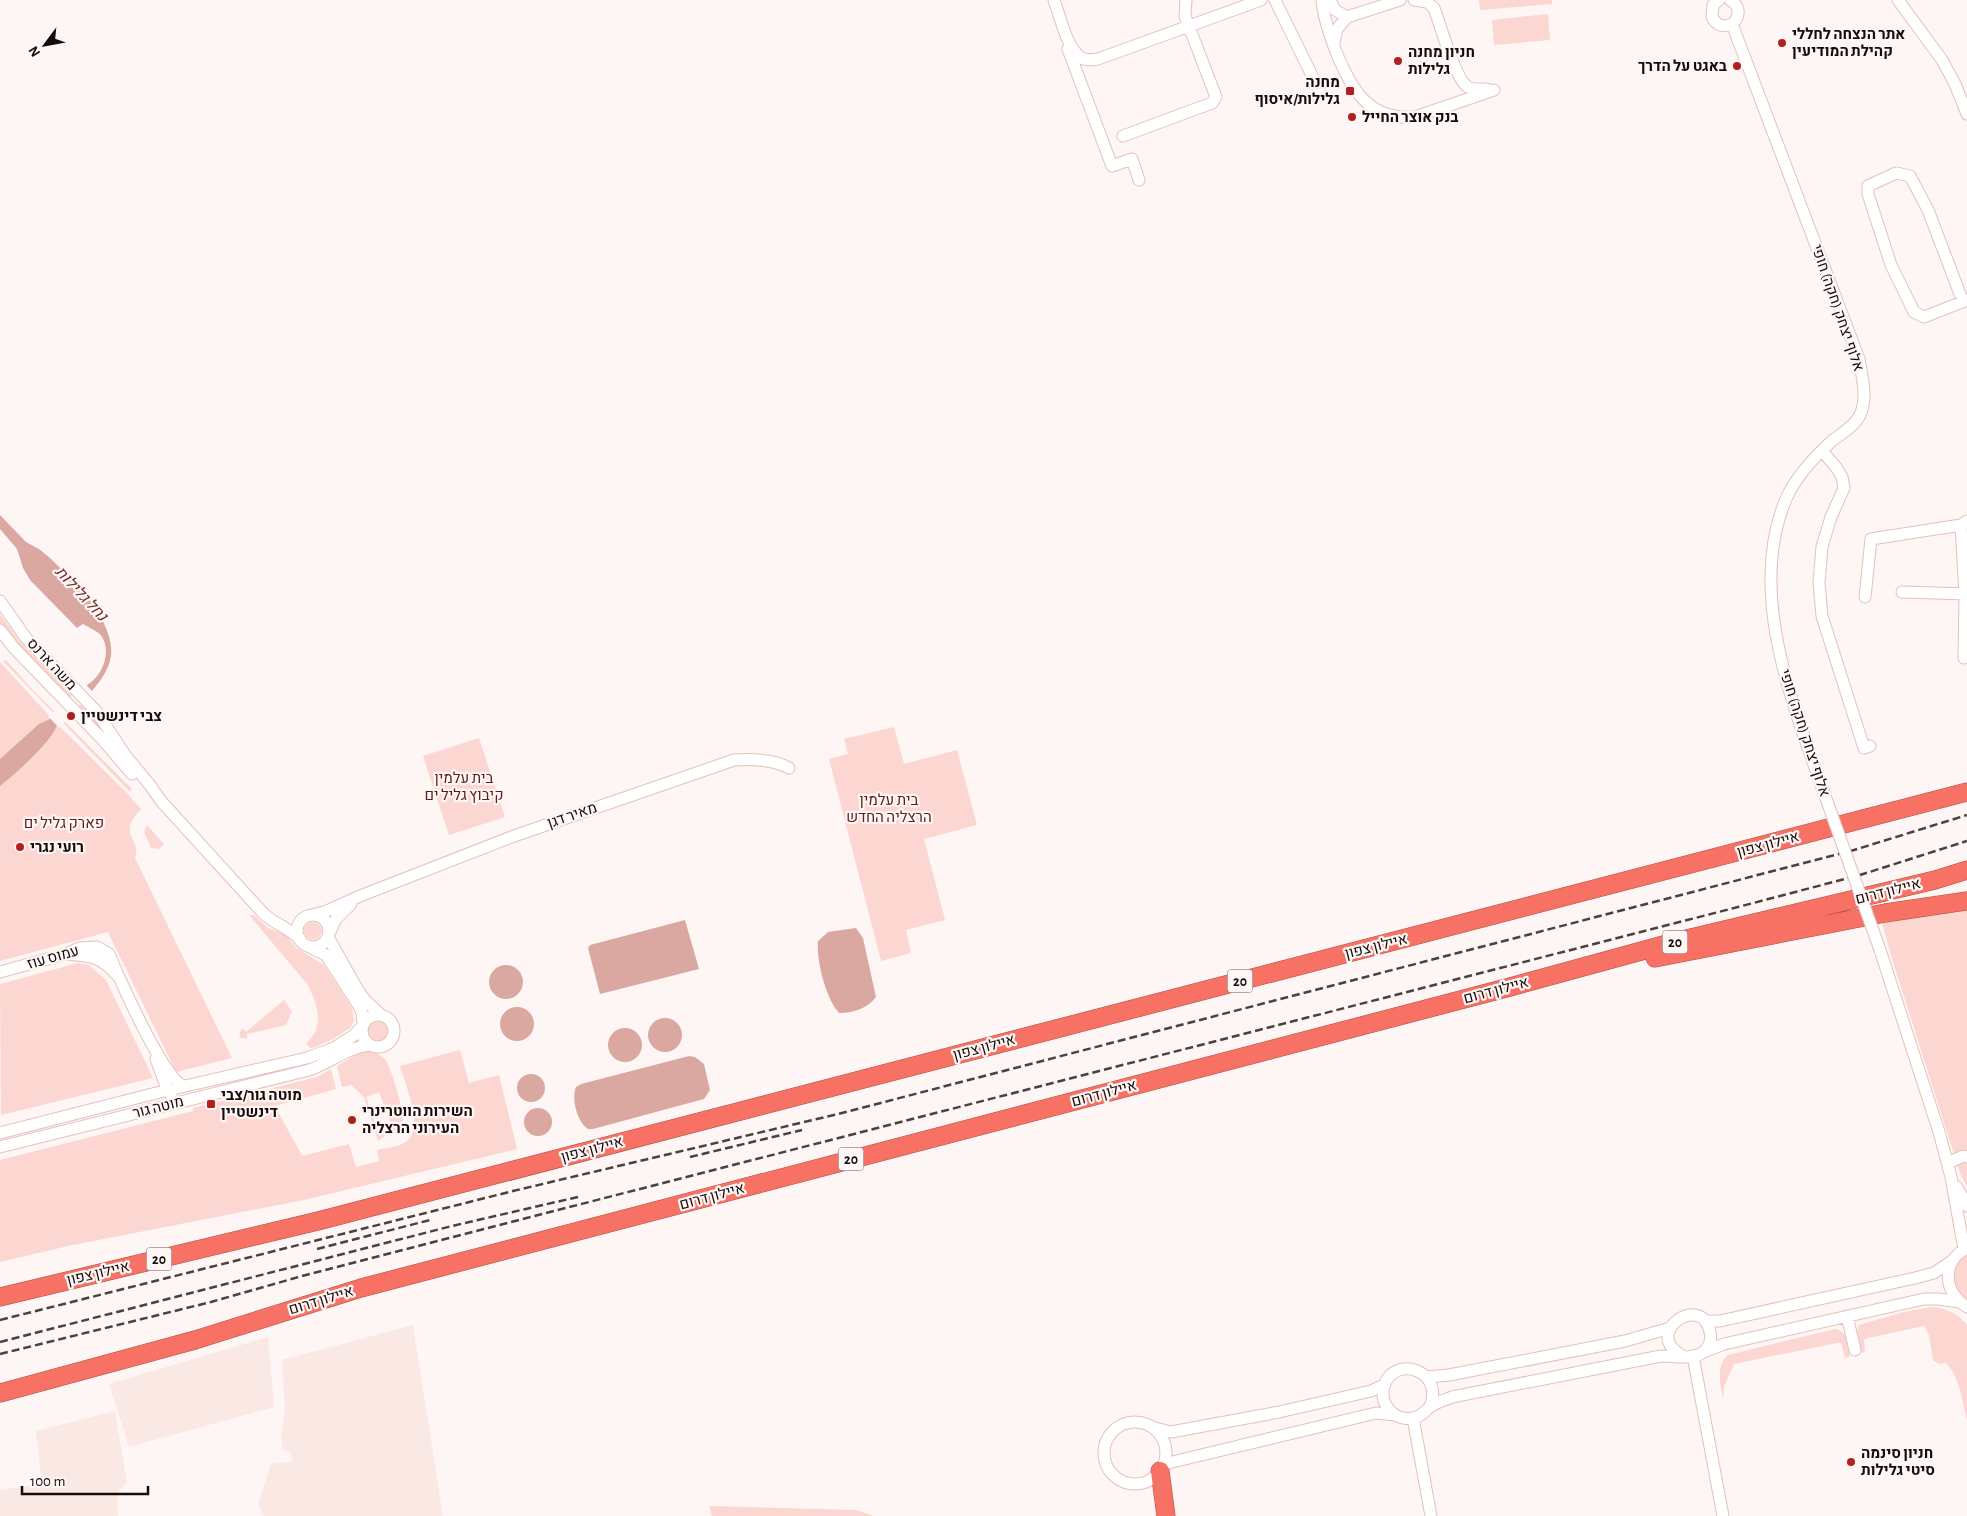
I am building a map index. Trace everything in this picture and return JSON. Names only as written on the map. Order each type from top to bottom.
[{"type":"highway","points":[[1850,824],[1967,780]]},
{"type":"highway","name":"איילון צפון","points":[[0,1297],[318,1221],[1850,824],[1967,792]]},
{"type":"highway","name":"איילון דרום","points":[[0,1393],[195,1340],[361,1288],[1510,987],[1678,941],[1935,880],[1967,870]]},
{"type":"highway","points":[[1510,987],[1847,920],[1967,901]]},
{"type":"highway","points":[[0,1289],[318,1221]]},
{"type":"highway","points":[[0,1285],[56,1277]]},
{"type":"highway","name":"איילון דרום","points":[[0,1386],[243,1325]]},
{"type":"highway","points":[[0,1406],[195,1340]]},
{"type":"highway","points":[[1162,1467],[1166,1516]]},
{"type":"street","points":[[1052,0],[1073,48],[1078,56],[1089,60],[1098,59],[1261,0]]},
{"type":"street","points":[[1052,0],[1112,166],[1132,159],[1139,180]]},
{"type":"street","points":[[1123,136],[1214,101],[1216,97],[1184,11],[1186,0]]},
{"type":"street","points":[[1275,0],[1319,90]]},
{"type":"street","points":[[1322,0],[1322,8],[1347,78],[1366,104],[1388,115],[1402,118],[1415,117],[1494,90],[1469,88],[1463,83],[1456,71],[1434,8],[1427,2],[1414,0]]},
{"type":"street","points":[[1330,0],[1335,10],[1347,18]]},
{"type":"street","points":[[1334,45],[1337,30],[1347,18],[1364,8],[1388,0]]},
{"type":"street","points":[[1347,18],[1400,0]]},
{"type":"street","points":[[1719,0],[1712,9],[1714,20],[1725,26],[1732,24],[1737,18],[1734,3],[1748,0]]},
{"type":"street","points":[[1898,0],[1942,60],[1955,84],[1967,114]]},
{"type":"street","name":"אלוף יצחק (חקה) חופי","points":[[1732,24],[1859,359],[1863,384],[1864,401],[1860,414],[1854,423],[1803,470],[1786,499],[1775,540],[1771,587],[1776,627],[1788,688],[1880,950],[1939,1132],[1948,1163],[1966,1249]]},
{"type":"street","points":[[1896,173],[1910,176],[1928,210],[1963,297],[1924,317],[1914,312],[1891,265],[1868,194],[1868,186],[1896,173]]},
{"type":"street","points":[[1822,451],[1836,466],[1842,477],[1844,488],[1831,517],[1822,547],[1819,583],[1822,616],[1864,748],[1870,746]]},
{"type":"street","points":[[1865,597],[1871,539],[1964,523],[1966,594],[1964,658]]},
{"type":"street","points":[[1902,592],[1966,594]]},
{"type":"street","name":"משה ארנס","points":[[0,601],[26,638],[97,712],[125,755],[150,785],[158,798]]},
{"type":"street","name":"משה ארנס","points":[[0,630],[50,687],[86,722],[145,788],[158,798],[262,913],[289,929],[304,942],[330,959],[362,1013],[363,1025]]},
{"type":"street","name":"מאיר דגן","points":[[308,917],[530,830],[734,760],[754,760],[789,768]]},
{"type":"street","name":"מאיר דגן","points":[[328,936],[332,924],[339,915],[360,896]]},
{"type":"street","points":[[276,921],[308,917],[321,917],[325,920],[329,929],[328,936],[322,944],[304,942],[298,930],[308,917]]},
{"type":"street","points":[[328,936],[364,1000],[390,1021],[393,1031],[392,1037],[385,1045],[370,1045],[363,1037],[363,1025],[371,1016],[381,1015]]},
{"type":"street","name":"עמוס עוז","points":[[0,972],[66,954],[79,948],[97,947],[109,954],[154,1048],[171,1089]]},
{"type":"street","name":"מוטה גור","points":[[0,1133],[323,1052],[353,1036],[363,1025]]},
{"type":"street","name":"מוטה גור","points":[[0,1147],[157,1107],[171,1089],[309,1070],[329,1062],[354,1047],[370,1045]]},
{"type":"street","points":[[1948,1163],[1963,1156],[1967,1157]]},
{"type":"street","name":"אלוף יצחק (חקה) חופי","points":[[1951,1177],[1967,1206]]},
{"type":"street","points":[[1705,1321],[1720,1321],[1934,1273],[1966,1249]]},
{"type":"street","points":[[1952,1261],[1948,1278],[1949,1287],[1963,1304]]},
{"type":"street","points":[[1384,1385],[1384,1402],[1389,1410],[1402,1418],[1413,1418],[1424,1413],[1430,1407],[1452,1397],[1661,1356],[1693,1355],[1724,1344],[1924,1299],[1939,1298],[1963,1304]]},
{"type":"street","points":[[1695,1315],[1705,1321],[1709,1327],[1710,1340],[1693,1355],[1672,1348],[1668,1335],[1670,1328],[1678,1318],[1695,1315]]},
{"type":"street","points":[[1847,1316],[1855,1350]]},
{"type":"street","points":[[1427,1377],[1449,1375],[1616,1342],[1670,1328]]},
{"type":"street","points":[[1693,1355],[1723,1516]]},
{"type":"street","points":[[1154,1428],[1162,1437],[1166,1457],[1156,1476],[1140,1484],[1126,1483],[1112,1474],[1106,1465],[1104,1455],[1107,1438],[1119,1425],[1128,1422],[1137,1421],[1171,1432],[1279,1412],[1371,1391],[1384,1385],[1395,1372],[1404,1369],[1412,1369],[1427,1377],[1433,1392],[1430,1407]]},
{"type":"street","points":[[1162,1467],[1376,1413],[1395,1415]]},
{"type":"street","points":[[1413,1418],[1431,1516]]},
{"type":"shaded area","points":[[413,1325],[443,1516],[264,1516],[258,1505],[271,1464],[292,1461],[291,1452],[283,1450],[281,1439],[285,1410],[282,1360]]},
{"type":"shaded area","points":[[268,1337],[274,1407],[129,1447],[109,1384]]},
{"type":"shaded area","points":[[115,1411],[127,1482],[117,1494],[118,1516],[0,1516],[0,1490],[42,1484],[36,1431]]},
{"type":"green space","points":[[1479,0],[1552,0],[1552,4],[1480,10]]},
{"type":"green space","points":[[1548,14],[1550,40],[1494,45],[1492,20]]},
{"type":"green space","points":[[0,614],[21,643],[99,723],[121,754],[4,629],[0,623]]},
{"type":"green space","points":[[6,660],[32,689],[132,789],[130,792],[3,661]]},
{"type":"green space","name":"פארק גליל ים","points":[[0,662],[54,721],[141,809],[130,825],[131,836],[136,846],[135,858],[232,1058],[176,1072],[108,932],[0,961]]},
{"type":"green space","name":"בית עלמין הרצליה החדש","points":[[894,727],[904,764],[957,750],[977,825],[924,839],[945,920],[906,930],[911,953],[881,961],[829,759],[848,754],[844,739]]},
{"type":"green space","name":"בית עלמין קיבוץ גליל ים","points":[[479,738],[505,817],[449,835],[423,756]]},
{"type":"green space","points":[[147,825],[164,844],[159,849],[151,848],[144,832]]},
{"type":"green space","points":[[1967,909],[1967,1187],[1960,1173],[1882,923]]},
{"type":"green space","points":[[249,915],[254,915],[268,928],[287,935],[295,947],[324,965],[352,1008],[354,1021],[350,1028],[333,1039],[310,1048],[306,1043],[316,1030],[318,1022],[318,1015],[311,991]]},
{"type":"green space","points":[[313,922],[319,925],[322,931],[319,937],[313,940],[307,937],[304,931],[307,925]]},
{"type":"green space","points":[[78,963],[89,965],[106,980],[153,1078],[1,1115],[0,984]]},
{"type":"green space","points":[[284,1000],[292,1012],[286,1025],[247,1034],[247,1039],[241,1038],[239,1035],[242,1028],[246,1032]]},
{"type":"green space","points":[[378,1021],[385,1024],[388,1031],[385,1038],[378,1041],[371,1038],[368,1031],[371,1024]]},
{"type":"green space","points":[[460,1050],[469,1083],[499,1075],[517,1149],[304,1200],[68,1246],[0,1262],[0,1160],[317,1077],[331,1069],[336,1089],[275,1106],[302,1156],[349,1144],[356,1167],[379,1161],[377,1150],[400,1145],[407,1141],[412,1134],[414,1116],[400,1066]]},
{"type":"green space","points":[[366,1051],[377,1054],[386,1061],[397,1091],[403,1116],[403,1122],[398,1132],[394,1132],[379,1092],[366,1097],[378,1131],[384,1129],[385,1136],[378,1141],[364,1097],[351,1085],[342,1087],[337,1066],[355,1055]]},
{"type":"green space","points":[[1967,1252],[1967,1302],[1953,1288],[1952,1270]]},
{"type":"green space","points":[[1931,1307],[1951,1312],[1960,1317],[1967,1325],[1967,1420],[1960,1390],[1954,1375],[1946,1363],[1939,1364],[1933,1360],[1929,1335],[1924,1326],[1868,1338],[1864,1340],[1865,1352],[1862,1353],[1857,1332],[1859,1325],[1904,1312]]},
{"type":"green space","points":[[1835,1329],[1843,1333],[1848,1340],[1850,1348],[1849,1357],[1845,1358],[1841,1343],[1837,1343],[1734,1364],[1724,1387],[1723,1399],[1720,1370],[1724,1359],[1728,1355]]},
{"type":"green space","points":[[709,1506],[856,1510],[874,1516],[712,1516]]},
{"type":"water","name":"נחל גלילות","points":[[0,515],[26,542],[50,558],[99,606],[98,610],[108,633],[111,658],[107,669],[92,691],[56,727],[40,749],[0,786],[0,759],[39,724],[52,718],[93,681],[102,669],[106,647],[100,634],[83,624],[77,628],[30,580],[23,568],[17,549],[0,529]]},
{"type":"water","points":[[685,920],[699,969],[600,994],[588,948],[590,945]]},
{"type":"water","points":[[856,928],[863,938],[876,997],[868,1005],[859,1009],[839,1013],[830,999],[823,979],[818,941],[828,932]]},
{"type":"water","points":[[506,965],[513,966],[518,970],[522,975],[522,989],[518,994],[513,998],[506,999],[499,998],[494,994],[490,989],[489,982],[490,975],[494,970],[499,966]]},
{"type":"water","points":[[517,1007],[524,1008],[529,1012],[533,1017],[533,1031],[529,1036],[524,1040],[517,1041],[510,1040],[505,1036],[501,1031],[500,1024],[501,1017],[505,1012],[510,1008]]},
{"type":"water","points":[[665,1018],[672,1019],[677,1023],[681,1028],[681,1042],[677,1047],[672,1051],[665,1052],[658,1051],[653,1047],[649,1042],[648,1035],[649,1028],[653,1023],[658,1019]]},
{"type":"water","points":[[625,1028],[632,1029],[637,1033],[641,1038],[641,1052],[637,1057],[632,1061],[625,1062],[618,1061],[613,1057],[609,1052],[608,1045],[609,1038],[613,1033],[618,1029]]},
{"type":"water","points":[[689,1056],[695,1057],[704,1064],[710,1090],[704,1099],[593,1129],[588,1129],[584,1126],[576,1110],[574,1098],[576,1087],[581,1084]]},
{"type":"water","points":[[531,1074],[541,1078],[545,1088],[541,1098],[531,1102],[521,1098],[517,1088],[521,1078]]},
{"type":"water","points":[[538,1108],[548,1112],[552,1122],[548,1132],[538,1136],[528,1132],[524,1122],[528,1112]]},
{"type":"pier","points":[[85,684],[93,692],[59,728],[48,716]]},
{"type":"railway","points":[[0,1320],[513,1191],[838,1114],[1854,850],[1967,815]]},
{"type":"railway","points":[[0,1354],[211,1302],[445,1239],[1738,907],[1860,875],[1967,841]]},
{"type":"railway","points":[[690,1157],[802,1130]]},
{"type":"railway","points":[[0,1342],[452,1226],[582,1196]]},
{"type":"railway","points":[[317,1249],[430,1220]]},
{"type":"place","name":"אתר הנצחה לחללי קהילת המודיעין","points":[[1782,43]]},
{"type":"place","name":"חניון מחנה גלילות","points":[[1398,61]]},
{"type":"place","name":"באגט על הדרך","points":[[1737,66]]},
{"type":"place","name":"מחנה גלילות/איסוף","points":[[1350,91]]},
{"type":"place","name":"בנק אוצר החייל","points":[[1352,117]]},
{"type":"place","name":"צבי דינשטיין","points":[[71,716]]},
{"type":"place","name":"רועי נגרי","points":[[20,847]]},
{"type":"place","name":"מוטה גור/צבי דינשטיין","points":[[211,1104]]},
{"type":"place","name":"השירות הווטרינרי העירוני הרצליה","points":[[352,1120]]},
{"type":"place","name":"חניון סינמה סיטי גלילות","points":[[1851,1462]]}]
